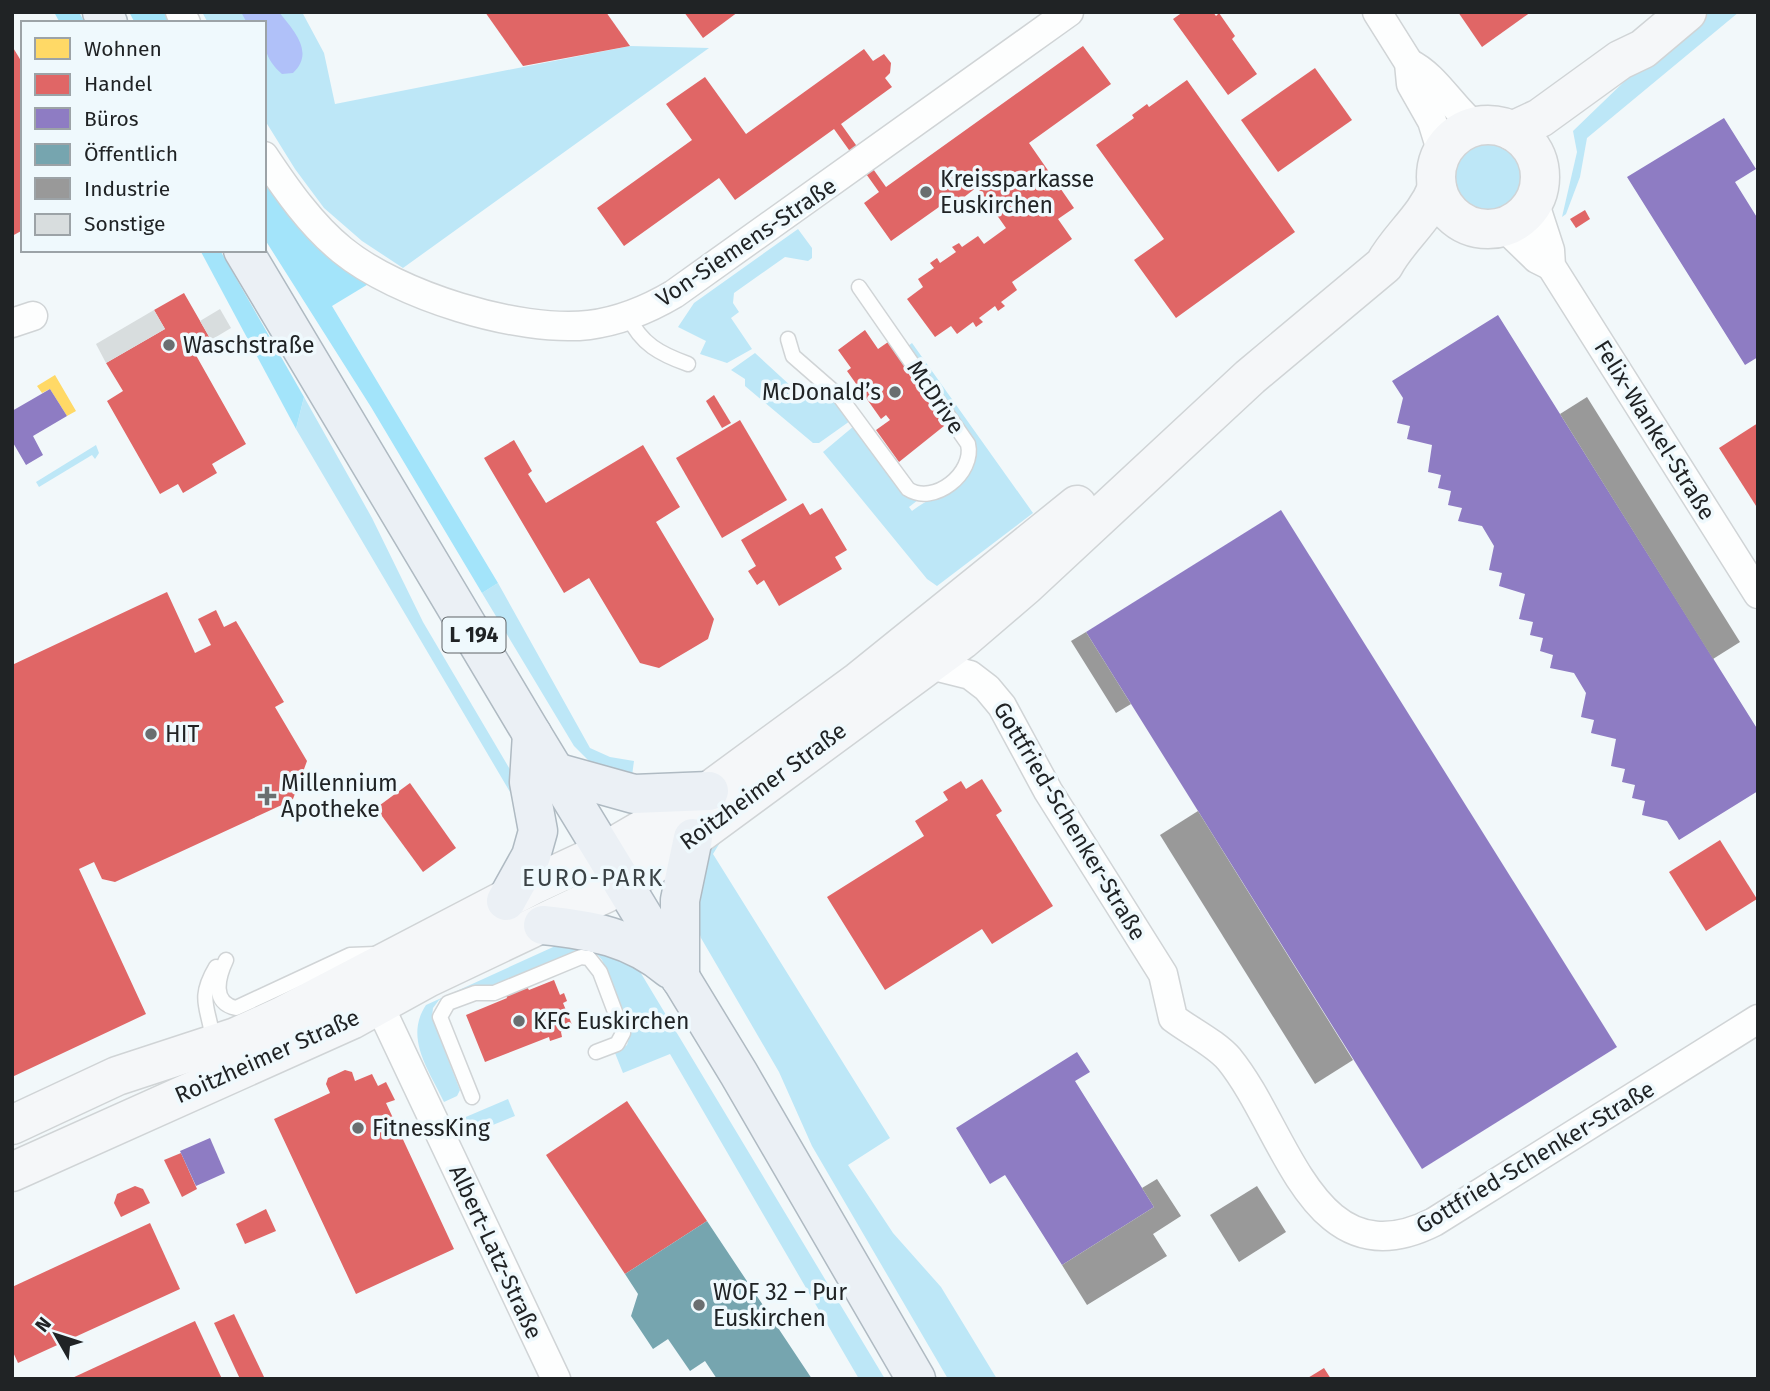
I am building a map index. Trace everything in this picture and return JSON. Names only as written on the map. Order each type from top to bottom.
[{"type":"main road","name":"L 194","points":[[244,252],[680,978],[916,1379]]},
{"type":"main road","points":[[506,901],[531,856],[538,831],[529,782],[532,734]]},
{"type":"main road","points":[[555,772],[634,794],[709,791]]},
{"type":"main road","points":[[680,978],[680,900],[693,838]]},
{"type":"main road","name":"L 194","points":[[543,925],[593,930],[616,937],[659,960],[680,978]]},
{"type":"street","name":"Von-Siemens-Straße","points":[[266,159],[306,214],[341,249],[370,270],[409,289],[459,306],[550,325],[588,325],[628,316],[658,304],[1069,12]]},
{"type":"street","points":[[1377,12],[1409,63],[1411,84],[1432,121],[1444,206],[1464,224],[1484,229],[1504,227],[1521,217],[1534,201],[1539,181],[1537,162],[1527,144],[1456,110],[1424,70],[1409,63]]},
{"type":"street","points":[[1537,162],[1574,118],[1628,69],[1643,49],[1687,12]]},
{"type":"street","points":[[1440,171],[1458,135],[1494,129],[1547,113],[1620,60],[1643,49]]},
{"type":"street","name":"Roitzheimer Straße","points":[[12,1172],[198,1069],[236,1037],[282,1017],[371,989],[543,925],[623,885],[693,838],[930,665],[1026,586],[1250,377],[1384,265],[1391,252],[1424,215],[1440,171]]},
{"type":"street","name":"Felix-Wankel-Straße","points":[[1534,201],[1550,250],[1551,266],[1758,594]]},
{"type":"street","name":"Roitzheimer Straße","points":[[1384,265],[1397,262],[1428,239],[1464,224]]},
{"type":"street","name":"Felix-Wankel-Straße","points":[[1504,227],[1538,260],[1551,266]]},
{"type":"street","name":"Roitzheimer Straße","points":[[12,1125],[117,1076],[198,1069],[282,1052],[371,989],[405,952],[604,852],[709,791],[859,681],[997,572],[1177,422],[1250,377]]},
{"type":"street","name":"Gottfried-Schenker-Straße","points":[[930,665],[970,675],[998,700],[1027,747],[1048,790],[1163,974],[1173,1018],[1228,1058],[1315,1199],[1339,1224],[1360,1235],[1373,1238],[1401,1236],[1434,1222],[1758,1020]]},
{"type":"street","name":"Albert-Latz-Straße","points":[[371,989],[556,1379]]},
{"type":"lane","name":"McDrive","points":[[788,339],[793,356],[841,397],[908,489],[922,495],[928,494],[961,475],[969,459],[968,444],[859,287]]},
{"type":"lane","points":[[628,316],[635,331],[649,347],[688,365]]},
{"type":"lane","points":[[198,1069],[205,1013],[205,988],[217,966],[226,960],[217,984],[225,1003],[236,1008],[351,955],[405,952]]},
{"type":"lane","points":[[472,1097],[440,1017],[448,1003],[470,994],[494,993],[581,957],[589,958],[600,972],[623,1033],[621,1041],[596,1052]]},
{"type":"shaded area","points":[[54,12],[79,12],[84,21],[59,21]]},
{"type":"shaded area","points":[[129,12],[166,12],[171,21],[134,21]]},
{"type":"shaded area","points":[[202,12],[302,12],[324,53],[335,104],[630,46],[709,48],[403,268],[362,241],[324,208],[295,169],[266,122],[266,21],[207,21]]},
{"type":"shaded area","points":[[241,12],[279,12],[296,34],[302,49],[299,65],[293,73],[282,74],[268,57],[266,21],[246,21]]},
{"type":"shaded area","points":[[1706,12],[1739,12],[1587,138],[1580,177],[1566,214],[1562,217],[1577,152],[1573,131],[1630,76]]},
{"type":"shaded area","points":[[1488,143],[1501,146],[1512,153],[1519,164],[1522,177],[1519,190],[1512,201],[1501,208],[1488,211],[1475,208],[1464,201],[1457,190],[1454,177],[1457,164],[1464,153],[1475,146]]},
{"type":"shaded area","points":[[266,179],[370,283],[332,306],[498,583],[482,593],[371,407],[266,241]]},
{"type":"shaded area","points":[[798,229],[812,248],[812,258],[808,261],[785,257],[734,293],[733,303],[739,312],[731,318],[752,349],[727,363],[700,354],[706,341],[678,327],[694,303]]},
{"type":"shaded area","points":[[201,252],[221,252],[304,397],[296,429]]},
{"type":"shaded area","points":[[912,343],[1033,513],[937,586],[927,579],[823,452],[854,426],[896,485],[918,500],[909,507],[912,511],[952,488],[968,473],[973,463],[974,451],[908,346]]},
{"type":"shaded area","points":[[755,353],[805,399],[818,385],[836,401],[850,421],[819,443],[813,443],[745,386],[745,379],[731,370]]},
{"type":"shaded area","points":[[304,397],[372,518],[423,622],[518,783],[513,797],[296,429]]},
{"type":"shaded area","points":[[96,445],[99,453],[95,459],[92,455],[39,487],[36,482]]},
{"type":"shaded area","points":[[498,583],[590,748],[610,757],[634,761],[631,783],[591,763],[574,746],[482,593]]},
{"type":"shaded area","points":[[937,682],[721,841],[713,854],[890,1138],[848,1165],[893,1233],[941,1287],[997,1379],[948,1379],[812,1146],[779,1072],[701,938],[692,911],[712,841]]},
{"type":"shaded area","points":[[562,943],[594,943],[639,970],[885,1379],[859,1379],[670,1054],[623,1073],[615,1053],[627,1045],[631,1031],[602,960],[595,952],[584,950],[494,988],[470,987],[439,1000],[433,1008],[432,1018],[460,1090],[457,1096],[444,1102],[426,1066],[418,1042],[417,1030],[426,1005]]},
{"type":"shaded area","points":[[508,1099],[515,1116],[461,1138],[454,1122]]},
{"type":"building: Wohnen","points":[[55,375],[76,411],[67,416],[50,389],[42,393],[37,386]]},
{"type":"building: Handel","points":[[485,12],[606,12],[630,46],[523,66]]},
{"type":"building: Handel","points":[[684,12],[738,12],[703,38]]},
{"type":"building: Handel","points":[[1183,12],[1213,12],[1216,16],[1219,13],[1235,36],[1232,39],[1257,74],[1228,95],[1173,19]]},
{"type":"building: Handel","points":[[1458,12],[1531,12],[1482,47]]},
{"type":"building: Handel","points":[[12,46],[21,61],[21,231],[12,236]]},
{"type":"building: Handel","points":[[1083,46],[1111,84],[1029,143],[1074,208],[1058,219],[1072,239],[1012,282],[1017,290],[1001,302],[1005,306],[998,311],[995,306],[979,318],[983,322],[976,327],[973,322],[957,334],[951,326],[935,337],[907,299],[923,287],[918,279],[934,268],[930,263],[937,258],[940,263],[956,252],[952,247],[959,243],[962,247],[978,236],[984,244],[1006,228],[977,187],[954,205],[941,210],[939,207],[891,241],[864,203],[879,192],[834,129],[735,200],[719,178],[624,246],[597,208],[692,140],[666,104],[705,77],[746,134],[864,49],[873,61],[884,54],[891,63],[890,73],[885,78],[892,87],[841,124],[886,187]]},
{"type":"building: Handel","points":[[1315,68],[1352,120],[1278,172],[1241,120]]},
{"type":"building: Handel","points":[[1187,80],[1295,232],[1176,318],[1134,260],[1164,239],[1096,145],[1134,118],[1132,115],[1147,104],[1149,107]]},
{"type":"building: Handel","points":[[1585,210],[1590,219],[1576,228],[1570,219]]},
{"type":"building: Handel","points":[[184,293],[211,340],[193,350],[246,444],[212,464],[217,473],[183,493],[178,484],[160,494],[107,401],[123,391],[106,363],[165,329],[154,310]]},
{"type":"building: Handel","name":"McDonald’s","points":[[865,330],[878,349],[891,340],[943,413],[938,417],[944,426],[899,462],[876,430],[890,420],[886,415],[881,419],[847,371],[851,368],[838,350]]},
{"type":"building: Handel","points":[[714,395],[731,423],[722,428],[706,401]]},
{"type":"building: Handel","points":[[740,420],[787,500],[722,538],[676,458]]},
{"type":"building: Handel","points":[[1758,423],[1758,509],[1719,448]]},
{"type":"building: Handel","points":[[514,440],[532,471],[528,474],[546,503],[643,445],[680,507],[656,522],[714,619],[708,639],[659,668],[640,663],[589,578],[564,593],[484,458]]},
{"type":"building: Handel","points":[[803,503],[810,515],[822,508],[847,550],[835,557],[842,569],[779,606],[764,580],[757,585],[748,571],[756,566],[741,540]]},
{"type":"building: Handel","name":"HIT","points":[[167,592],[195,653],[211,645],[198,619],[216,610],[224,627],[236,621],[284,702],[275,707],[307,761],[293,799],[284,804],[115,882],[102,879],[94,862],[79,869],[146,1014],[12,1077],[12,665]]},
{"type":"building: Handel","points":[[982,779],[1002,811],[996,815],[1053,906],[992,944],[982,929],[885,990],[827,897],[924,836],[915,821],[948,800],[943,792],[961,781],[966,789]]},
{"type":"building: Handel","points":[[410,783],[456,848],[423,872],[376,808]]},
{"type":"building: Handel","points":[[1720,840],[1757,899],[1706,931],[1669,872]]},
{"type":"building: Handel","name":"KFC Euskirchen","points":[[554,980],[560,995],[564,993],[567,1001],[563,1003],[573,1027],[561,1032],[562,1037],[550,1041],[549,1037],[485,1062],[466,1015],[507,998],[504,990],[527,987],[529,990]]},
{"type":"building: Handel","points":[[345,1070],[352,1072],[355,1081],[372,1074],[378,1086],[386,1082],[395,1100],[386,1103],[454,1249],[356,1294],[274,1119],[330,1093],[326,1084],[328,1078]]},
{"type":"building: Handel","points":[[627,1101],[707,1221],[625,1274],[546,1155]]},
{"type":"building: Handel","points":[[181,1153],[197,1189],[182,1197],[164,1160]]},
{"type":"building: Handel","points":[[135,1186],[143,1189],[150,1203],[121,1217],[114,1203],[117,1194]]},
{"type":"building: Handel","points":[[266,1209],[276,1231],[245,1244],[236,1224]]},
{"type":"building: Handel","points":[[150,1223],[180,1289],[18,1363],[12,1350],[12,1287]]},
{"type":"building: Handel","points":[[234,1314],[265,1379],[240,1379],[214,1323]]},
{"type":"building: Handel","points":[[195,1321],[222,1379],[70,1379]]},
{"type":"building: Handel","points":[[1324,1368],[1331,1379],[1306,1379],[1316,1373]]},
{"type":"building: Büros","points":[[1724,118],[1756,169],[1735,182],[1758,219],[1758,357],[1745,365],[1627,177]]},
{"type":"building: Büros","points":[[1498,315],[1758,730],[1758,791],[1679,840],[1667,821],[1642,815],[1645,801],[1632,798],[1635,785],[1622,782],[1625,769],[1611,766],[1616,739],[1591,733],[1594,720],[1581,717],[1586,693],[1574,673],[1550,668],[1553,655],[1540,651],[1543,638],[1530,635],[1533,622],[1519,619],[1525,594],[1499,586],[1502,573],[1489,570],[1494,546],[1482,526],[1458,521],[1462,508],[1448,505],[1451,491],[1438,488],[1441,475],[1428,472],[1432,445],[1407,439],[1410,426],[1397,423],[1403,398],[1392,381]]},
{"type":"building: Büros","points":[[50,389],[67,416],[33,436],[43,455],[26,465],[12,441],[12,411]]},
{"type":"building: Büros","points":[[1281,510],[1617,1047],[1422,1169],[1086,632]]},
{"type":"building: Büros","points":[[1077,1052],[1090,1072],[1075,1081],[1154,1207],[1062,1265],[1005,1175],[990,1184],[956,1128]]},
{"type":"building: Büros","points":[[210,1138],[225,1173],[196,1186],[180,1151]]},
{"type":"building: Öffentlich","name":"WOF 32 – Pur Euskirchen","points":[[707,1221],[812,1379],[717,1379],[705,1361],[690,1371],[668,1339],[653,1349],[631,1316],[638,1294],[625,1274]]},
{"type":"building: Industrie","points":[[1587,397],[1740,642],[1713,659],[1560,414]]},
{"type":"building: Industrie","points":[[1086,632],[1131,704],[1116,713],[1071,641]]},
{"type":"building: Industrie","points":[[1198,811],[1353,1060],[1315,1084],[1160,835]]},
{"type":"building: Industrie","points":[[1157,1179],[1181,1216],[1153,1234],[1167,1256],[1087,1305],[1062,1265],[1154,1207],[1142,1188]]},
{"type":"building: Industrie","points":[[1257,1186],[1286,1232],[1239,1262],[1210,1215]]},
{"type":"building: Sonstige","points":[[220,309],[231,328],[211,340],[200,321]]},
{"type":"building: Sonstige","points":[[154,310],[165,329],[106,363],[96,344]]},
{"type":"place","name":"Kreissparkasse Euskirchen","points":[[926,192]]},
{"type":"place","name":"Waschstraße","points":[[169,345]]},
{"type":"place","name":"McDonald’s","points":[[895,392]]},
{"type":"place","name":"HIT","points":[[151,734]]},
{"type":"place","name":"Millennium Apotheke","points":[[267,796]]},
{"type":"place","name":"KFC Euskirchen","points":[[519,1021]]},
{"type":"place","name":"FitnessKing","points":[[358,1128]]},
{"type":"place","name":"WOF 32 – Pur Euskirchen","points":[[699,1305]]},
{"type":"district","name":"EURO-PARK","points":[[593,878]]}]
